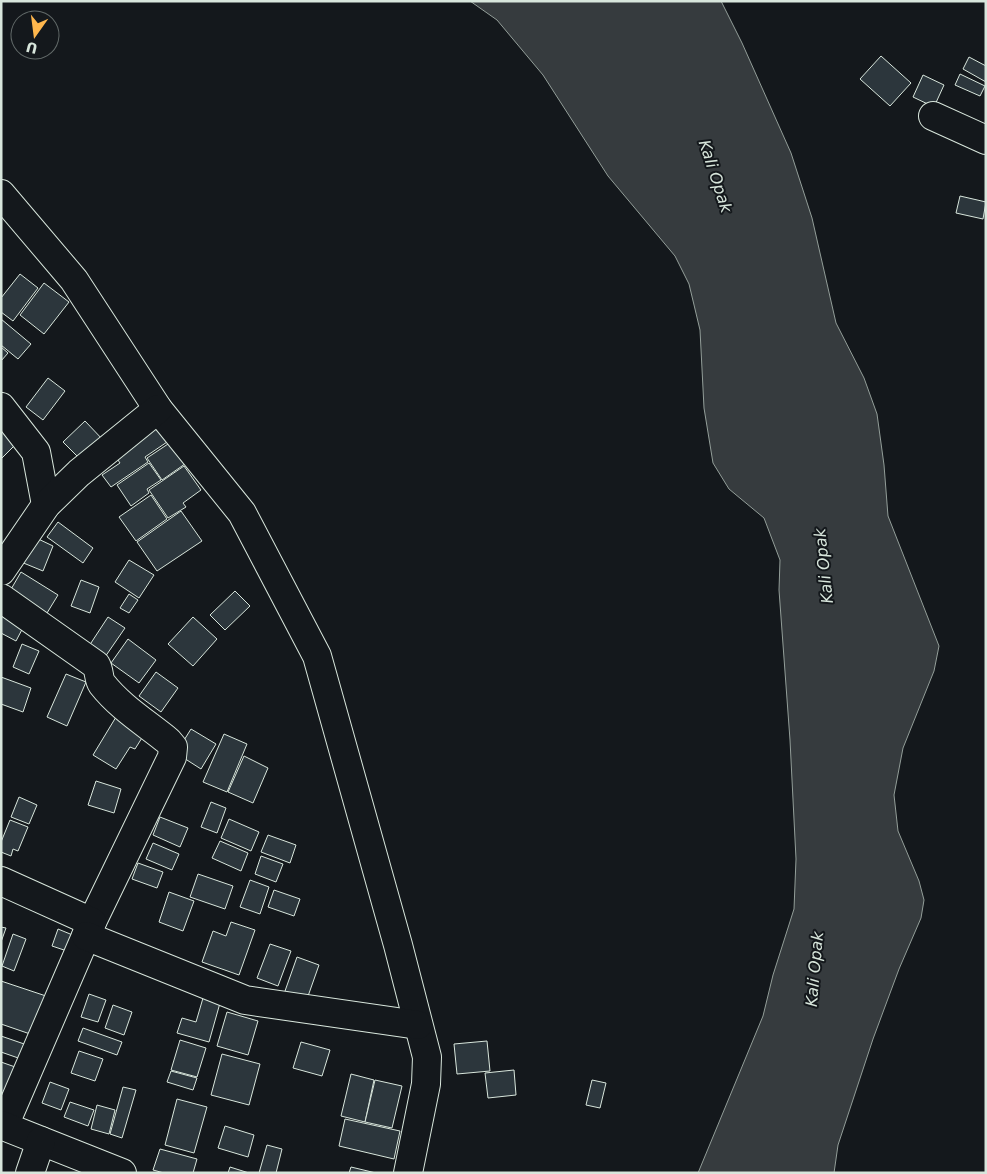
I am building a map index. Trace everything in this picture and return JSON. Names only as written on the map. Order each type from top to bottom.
[{"type":"street","points":[[933,116],[986,140]]},
{"type":"street","points":[[1,194],[74,280],[158,409],[242,513],[316,656],[398,945],[427,1057],[426,1084],[408,1173]]},
{"type":"street","points":[[1,408],[36,452],[46,505]]},
{"type":"street","points":[[1,571],[46,505],[79,473],[158,409]]},
{"type":"street","points":[[1,598],[96,666],[99,670],[99,678],[118,701],[173,747],[172,757],[89,929],[3,1126],[122,1173]]},
{"type":"street","points":[[1,881],[89,929],[245,1000],[418,1025]]},
{"type":"street","points":[[30,1173],[41,1141]]},
{"type":"water","name":"Kali Opak","points":[[470,1],[721,1],[742,43],[791,153],[812,218],[836,323],[864,378],[877,414],[888,516],[939,646],[934,671],[903,748],[894,795],[898,831],[919,881],[924,900],[921,918],[899,969],[873,1039],[838,1145],[834,1173],[698,1173],[763,1016],[773,975],[794,909],[796,859],[790,740],[779,590],[780,560],[764,518],[729,489],[713,463],[704,408],[700,330],[689,284],[675,256],[608,176],[543,75],[497,20]]},
{"type":"building","points":[[881,56],[911,83],[890,106],[860,79]]},
{"type":"building","points":[[969,57],[986,66],[986,82],[963,69]]},
{"type":"building","points":[[960,74],[985,86],[980,96],[955,85]]},
{"type":"building","points":[[923,75],[944,85],[934,107],[913,97]]},
{"type":"building","points":[[960,196],[986,202],[983,219],[956,213]]},
{"type":"building","points":[[20,274],[38,288],[13,321],[1,312],[1,298]]},
{"type":"building","points":[[44,283],[69,302],[44,334],[20,315]]},
{"type":"building","points":[[1,319],[31,344],[18,359],[1,345]]},
{"type":"building","points":[[1,347],[8,353],[1,361]]},
{"type":"building","points":[[48,378],[65,391],[43,420],[26,407]]},
{"type":"building","points":[[156,419],[170,440],[145,457],[148,462],[111,487],[102,475],[120,463],[111,450]]},
{"type":"building","points":[[1,421],[20,440],[1,459]]},
{"type":"building","points":[[85,421],[104,441],[82,461],[63,442]]},
{"type":"building","points":[[177,438],[192,459],[162,480],[147,458]]},
{"type":"building","points":[[149,463],[161,480],[147,489],[149,493],[131,506],[117,485]]},
{"type":"building","points":[[184,466],[201,490],[183,503],[186,507],[168,518],[149,490]]},
{"type":"building","points":[[151,495],[167,519],[136,541],[119,517]]},
{"type":"building","points":[[181,511],[202,541],[157,571],[137,542]]},
{"type":"building","points":[[58,522],[93,548],[83,563],[47,537]]},
{"type":"building","points":[[32,536],[53,546],[43,571],[21,562]]},
{"type":"building","points":[[129,560],[154,575],[139,598],[115,582]]},
{"type":"building","points":[[21,572],[58,595],[47,613],[10,591]]},
{"type":"building","points":[[81,580],[99,587],[90,613],[71,606]]},
{"type":"building","points":[[235,591],[250,606],[225,630],[210,615]]},
{"type":"building","points":[[129,594],[138,600],[129,613],[120,608]]},
{"type":"building","points":[[1,606],[27,620],[16,641],[1,633]]},
{"type":"building","points":[[108,617],[125,628],[105,657],[89,646]]},
{"type":"building","points":[[193,617],[217,639],[193,666],[168,644]]},
{"type":"building","points":[[128,639],[156,660],[139,683],[111,663]]},
{"type":"building","points":[[22,644],[39,651],[29,674],[13,667]]},
{"type":"building","points":[[156,672],[178,688],[161,712],[139,696]]},
{"type":"building","points":[[66,674],[86,682],[67,726],[47,717]]},
{"type":"building","points":[[1,677],[31,688],[23,712],[1,704]]},
{"type":"building","points":[[116,717],[145,733],[135,749],[130,747],[116,769],[93,755]]},
{"type":"building","points":[[191,729],[216,744],[201,769],[176,753]]},
{"type":"building","points":[[224,734],[247,744],[227,792],[203,782]]},
{"type":"building","points":[[244,756],[268,768],[253,803],[228,792]]},
{"type":"building","points":[[96,781],[121,789],[114,813],[88,805]]},
{"type":"building","points":[[19,797],[37,805],[29,824],[11,817]]},
{"type":"building","points":[[211,802],[226,808],[217,833],[201,827]]},
{"type":"building","points":[[160,817],[188,828],[180,847],[153,835]]},
{"type":"building","points":[[229,819],[259,832],[251,851],[221,838]]},
{"type":"building","points":[[10,820],[28,827],[18,851],[13,849],[11,856],[1,852],[1,842]]},
{"type":"building","points":[[268,835],[296,845],[290,863],[261,852]]},
{"type":"building","points":[[220,841],[248,853],[241,871],[212,858]]},
{"type":"building","points":[[153,843],[179,854],[172,870],[146,859]]},
{"type":"building","points":[[261,856],[283,864],[276,882],[255,874]]},
{"type":"building","points":[[138,863],[163,872],[157,888],[132,879]]},
{"type":"building","points":[[198,874],[233,886],[225,909],[190,897]]},
{"type":"building","points":[[250,880],[269,887],[260,914],[240,907]]},
{"type":"building","points":[[274,890],[300,899],[294,916],[268,907]]},
{"type":"building","points":[[169,892],[194,901],[183,931],[159,922]]},
{"type":"building","points":[[231,922],[255,930],[239,975],[202,962],[213,931],[226,936]]},
{"type":"building","points":[[1,927],[6,928],[1,942]]},
{"type":"building","points":[[58,929],[75,936],[70,952],[52,946]]},
{"type":"building","points":[[13,934],[26,939],[14,971],[2,966]]},
{"type":"building","points":[[270,944],[291,951],[278,986],[257,978]]},
{"type":"building","points":[[297,957],[319,965],[307,999],[285,991]]},
{"type":"building","points":[[1,981],[49,997],[36,1036],[1,1024]]},
{"type":"building","points":[[89,994],[106,1000],[98,1022],[81,1017]]},
{"type":"building","points":[[203,998],[220,1003],[209,1042],[177,1033],[182,1018],[196,1022]]},
{"type":"building","points":[[113,1005],[132,1012],[124,1035],[105,1028]]},
{"type":"building","points":[[227,1012],[258,1021],[248,1055],[217,1046]]},
{"type":"building","points":[[83,1028],[122,1042],[117,1055],[78,1041]]},
{"type":"building","points":[[1,1036],[30,1046],[24,1060],[1,1052]]},
{"type":"building","points":[[180,1040],[206,1048],[197,1077],[171,1070]]},
{"type":"building","points":[[487,1041],[490,1071],[457,1074],[454,1044]]},
{"type":"building","points":[[301,1042],[330,1050],[322,1076],[293,1068]]},
{"type":"building","points":[[79,1051],[103,1059],[95,1081],[71,1073]]},
{"type":"building","points":[[222,1054],[260,1064],[249,1105],[211,1095]]},
{"type":"building","points":[[1,1062],[18,1068],[8,1095],[1,1092]]},
{"type":"building","points":[[514,1070],[516,1095],[488,1098],[485,1073]]},
{"type":"building","points":[[171,1071],[197,1078],[193,1090],[167,1082]]},
{"type":"building","points":[[351,1074],[374,1080],[365,1122],[341,1116]]},
{"type":"building","points":[[375,1080],[402,1086],[392,1128],[365,1122]]},
{"type":"building","points":[[592,1080],[606,1083],[600,1108],[586,1105]]},
{"type":"building","points":[[50,1082],[69,1089],[61,1110],[42,1103]]},
{"type":"building","points":[[123,1087],[136,1090],[122,1138],[110,1134]]},
{"type":"building","points":[[177,1099],[207,1107],[194,1153],[165,1145]]},
{"type":"building","points":[[70,1102],[94,1110],[88,1126],[64,1117]]},
{"type":"building","points":[[97,1105],[115,1110],[109,1134],[91,1129]]},
{"type":"building","points":[[345,1119],[400,1131],[394,1159],[339,1146]]},
{"type":"building","points":[[225,1126],[254,1135],[248,1157],[218,1148]]},
{"type":"building","points":[[267,1145],[282,1149],[276,1173],[259,1173]]},
{"type":"building","points":[[160,1149],[197,1159],[193,1173],[164,1173],[153,1170]]},
{"type":"building","points":[[230,1167],[249,1173],[228,1173]]},
{"type":"building","points":[[351,1167],[376,1173],[349,1173]]}]
